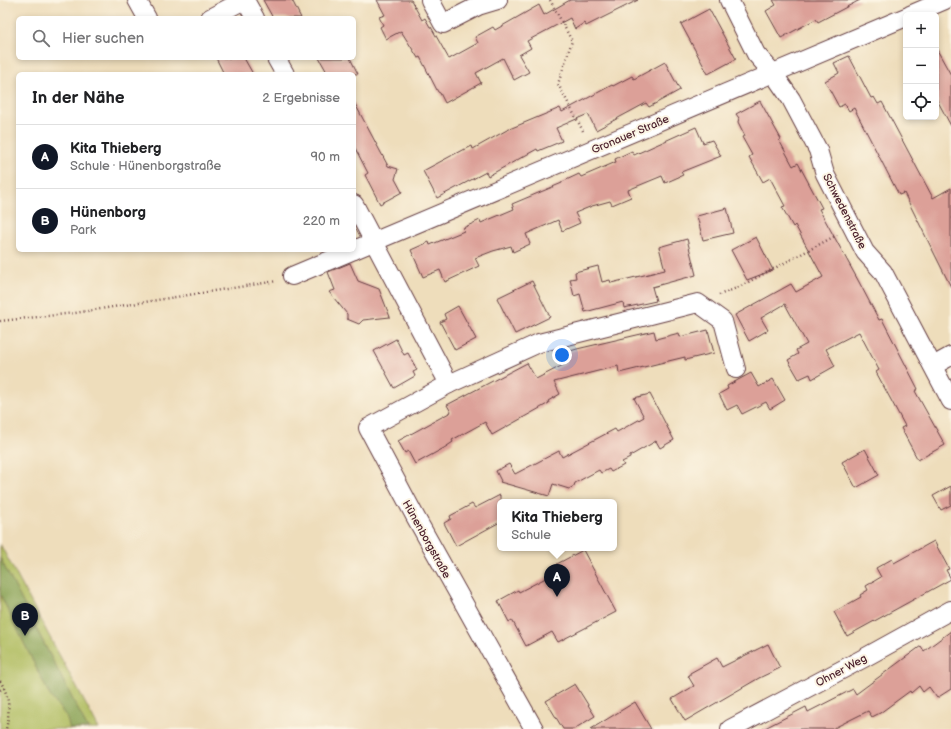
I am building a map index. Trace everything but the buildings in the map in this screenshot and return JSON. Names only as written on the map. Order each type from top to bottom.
[{"type":"street","points":[[137,0],[146,16]]},
{"type":"street","points":[[214,16],[244,0],[254,16]]},
{"type":"street","points":[[430,0],[443,24],[478,6],[498,0]]},
{"type":"street","name":"Schwedenstraße","points":[[729,0],[756,54],[773,73],[791,99],[818,150],[825,174],[865,252],[883,272],[951,401]]},
{"type":"street","points":[[917,12],[945,0]]},
{"type":"street","name":"Gronauer Straße","points":[[356,249],[903,18]]},
{"type":"street","points":[[277,60],[284,72]]},
{"type":"street","points":[[356,208],[449,384]]},
{"type":"street","name":"Gronauer Straße","points":[[292,276],[349,252]]},
{"type":"street","points":[[698,303],[722,321],[736,369]]},
{"type":"street","name":"Hünenborgstraße","points":[[534,729],[416,518],[368,428],[449,384],[539,343],[698,303]]},
{"type":"street","points":[[933,366],[951,356]]},
{"type":"street","name":"Ohner Weg","points":[[730,729],[951,610]]},
{"type":"path","points":[[550,0],[572,41],[558,84],[593,150]]},
{"type":"path","points":[[698,303],[739,287],[853,227]]},
{"type":"path","points":[[0,320],[75,313],[275,282],[292,276]]},
{"type":"path","points":[[0,681],[4,688],[9,709],[6,729]]},
{"type":"path","points":[[0,690],[4,688]]},
{"type":"green space","points":[[0,544],[99,729],[0,729]]},
{"type":"green space","points":[[0,558],[88,729],[70,729],[66,716],[50,696],[0,594]]},
{"type":"place","name":"Kita Thieberg","points":[[557,597]]},
{"type":"place","name":"Hünenborg","points":[[25,636]]}]
